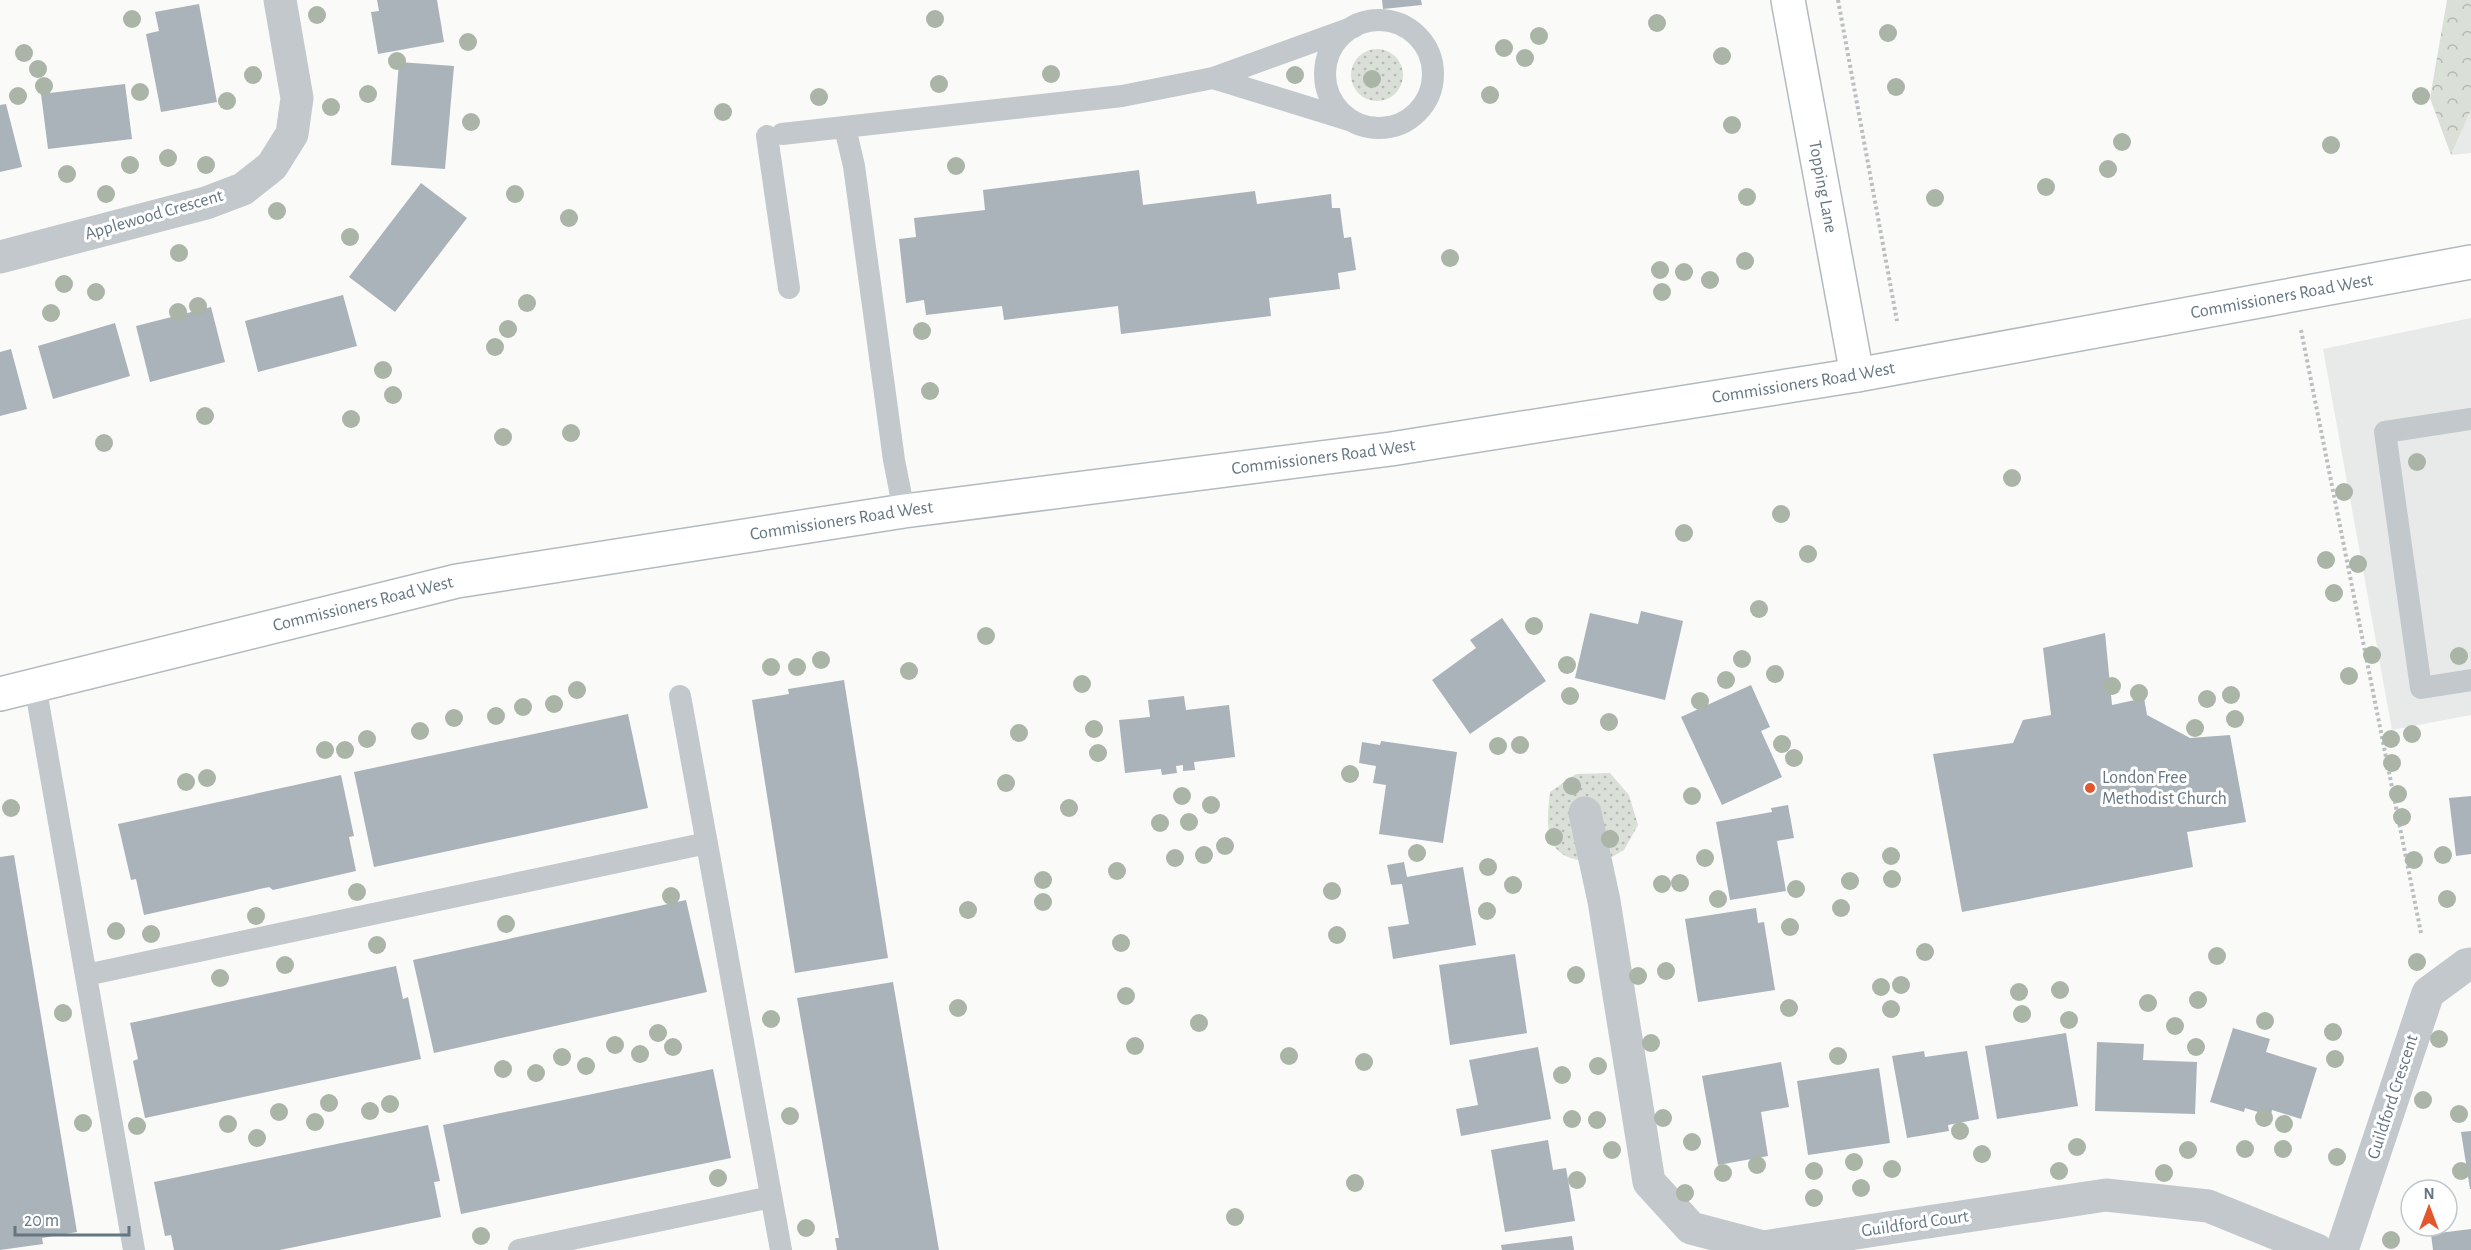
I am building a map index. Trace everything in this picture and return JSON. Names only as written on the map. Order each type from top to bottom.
[{"type":"main road","name":"Topping Lane","points":[[1788,0],[1857,375]]},
{"type":"main road","name":"Commissioners Road West","points":[[0,694],[457,581],[904,511],[1391,449],[1857,375],[2471,262]]},
{"type":"street","name":"Applewood Crescent","points":[[0,257],[206,203],[243,189],[273,166],[292,134],[297,98],[280,0]]},
{"type":"street","name":"Guildford Court","points":[[1585,813],[1604,901],[1649,1182],[1691,1228],[1763,1246],[2106,1195],[2208,1206],[2317,1250]]},
{"type":"street","name":"Guildford Crescent","points":[[2342,1250],[2428,993],[2466,965],[2471,964]]},
{"type":"lane","points":[[789,288],[774,135],[1122,96],[1213,78],[1368,22],[1382,21],[1407,28],[1426,47],[1433,72],[1428,98],[1420,110],[1398,125],[1384,128],[1370,127],[1213,78]]},
{"type":"lane","points":[[1354,27],[1333,47],[1327,60],[1325,75],[1334,103],[1343,114],[1356,122]]},
{"type":"lane","points":[[845,128],[854,166],[894,460],[904,511]]},
{"type":"lane","points":[[2471,419],[2385,432],[2421,688],[2471,680]]},
{"type":"lane","points":[[35,685],[134,1250]]},
{"type":"lane","points":[[680,696],[781,1250]]},
{"type":"lane","points":[[86,975],[707,843]]},
{"type":"lane","points":[[519,1250],[771,1197]]},
{"type":"path","points":[[1838,0],[1897,321]]},
{"type":"path","points":[[2294,294],[2421,933]]},
{"type":"shaded area","points":[[2471,110],[2471,153],[2451,155]]},
{"type":"shaded area","points":[[2471,318],[2471,715],[2392,730],[2323,349]]},
{"type":"green space","points":[[2447,0],[2471,0],[2471,110],[2451,155],[2430,98]]},
{"type":"green space","points":[[1372,49],[1382,49],[1396,56],[1403,75],[1396,94],[1382,101],[1372,101],[1362,97],[1355,90],[1351,80],[1351,70],[1355,60],[1362,53]]},
{"type":"green space","points":[[1610,773],[1629,795],[1638,825],[1624,850],[1601,863],[1568,857],[1560,852],[1550,837],[1548,819],[1550,792],[1576,774]]},
{"type":"building","points":[[377,0],[437,0],[444,42],[378,54],[371,12],[379,11]]},
{"type":"building","points":[[1382,0],[1421,0],[1422,5],[1383,9]]},
{"type":"building","points":[[199,4],[217,102],[161,112],[146,34],[159,31],[155,12]]},
{"type":"building","points":[[399,62],[454,66],[445,169],[391,165]]},
{"type":"building","points":[[125,84],[132,139],[48,149],[41,94]]},
{"type":"building","points":[[6,104],[22,167],[0,172],[0,105]]},
{"type":"building","points":[[1139,170],[1143,205],[1255,191],[1257,204],[1331,194],[1332,208],[1340,208],[1344,238],[1351,237],[1356,270],[1338,273],[1340,289],[1269,298],[1271,316],[1121,334],[1118,306],[1004,320],[1002,306],[926,315],[924,300],[906,303],[899,239],[916,237],[914,218],[985,210],[983,190]]},
{"type":"building","points":[[421,183],[467,218],[395,312],[349,277]]},
{"type":"building","points":[[343,295],[357,346],[258,372],[245,321]]},
{"type":"building","points":[[211,307],[225,362],[150,382],[136,326]]},
{"type":"building","points":[[115,323],[130,376],[53,399],[38,346]]},
{"type":"building","points":[[11,349],[27,409],[0,416],[0,352]]},
{"type":"building","points":[[1641,611],[1683,621],[1665,700],[1575,678],[1590,613],[1638,624]]},
{"type":"building","points":[[1502,618],[1546,681],[1470,734],[1432,680],[1476,648],[1470,640]]},
{"type":"building","name":"London Free Methodist Church","points":[[2105,633],[2112,705],[2144,698],[2147,715],[2190,738],[2230,735],[2246,822],[2187,832],[2193,867],[1962,912],[1933,754],[2013,743],[2023,720],[2051,715],[2043,648]]},
{"type":"building","points":[[844,680],[888,958],[795,973],[752,700],[789,694],[788,689]]},
{"type":"building","points":[[1751,685],[1770,727],[1761,731],[1782,777],[1722,805],[1681,717]]},
{"type":"building","points":[[1184,696],[1186,710],[1229,705],[1235,757],[1194,762],[1195,770],[1183,771],[1183,765],[1176,766],[1177,773],[1162,775],[1161,769],[1125,773],[1119,720],[1150,717],[1148,700]]},
{"type":"building","points":[[628,714],[648,808],[374,867],[354,772]]},
{"type":"building","points":[[1381,741],[1457,752],[1443,843],[1379,834],[1386,785],[1373,783],[1376,766],[1359,763],[1362,742],[1380,745]]},
{"type":"building","points":[[341,775],[354,836],[349,837],[356,871],[273,890],[269,887],[144,915],[136,879],[131,880],[118,824]]},
{"type":"building","points":[[2471,796],[2471,854],[2456,856],[2449,798]]},
{"type":"building","points":[[1788,805],[1794,838],[1777,841],[1786,891],[1730,900],[1716,822],[1772,812],[1771,808]]},
{"type":"building","points":[[14,855],[77,1232],[42,1238],[43,1244],[0,1250],[0,857]]},
{"type":"building","points":[[1404,862],[1407,877],[1463,867],[1476,945],[1393,959],[1388,927],[1409,924],[1402,884],[1391,885],[1387,865]]},
{"type":"building","points":[[686,900],[707,992],[434,1053],[413,960]]},
{"type":"building","points":[[1756,908],[1758,923],[1764,922],[1775,990],[1698,1002],[1685,919]]},
{"type":"building","points":[[1515,954],[1527,1033],[1450,1045],[1439,965]]},
{"type":"building","points":[[396,966],[403,999],[408,997],[421,1059],[145,1118],[133,1061],[138,1059],[130,1023]]},
{"type":"building","points":[[893,982],[939,1250],[837,1250],[835,1238],[839,1238],[797,998]]},
{"type":"building","points":[[2233,1028],[2270,1039],[2266,1052],[2317,1068],[2301,1119],[2272,1110],[2271,1116],[2245,1108],[2244,1112],[2210,1102]]},
{"type":"building","points":[[2066,1033],[2078,1106],[1997,1119],[1985,1046]]},
{"type":"building","points":[[2097,1042],[2144,1044],[2143,1060],[2197,1062],[2195,1114],[2095,1111]]},
{"type":"building","points":[[1538,1047],[1551,1119],[1461,1136],[1456,1109],[1478,1105],[1469,1060]]},
{"type":"building","points":[[1924,1051],[1925,1057],[1967,1051],[1979,1119],[1948,1125],[1949,1131],[1907,1138],[1892,1056]]},
{"type":"building","points":[[1781,1062],[1789,1107],[1761,1112],[1768,1156],[1718,1165],[1702,1076]]},
{"type":"building","points":[[1879,1068],[1890,1143],[1808,1155],[1797,1081]]},
{"type":"building","points":[[713,1069],[731,1158],[461,1214],[443,1125]]},
{"type":"building","points":[[428,1125],[440,1181],[434,1182],[441,1217],[280,1250],[174,1250],[171,1235],[165,1236],[154,1182]]},
{"type":"building","points":[[2471,1131],[2471,1189],[2470,1189],[2461,1132]]},
{"type":"building","points":[[1548,1140],[1553,1170],[1566,1168],[1575,1221],[1505,1232],[1491,1150]]},
{"type":"building","points":[[2471,1229],[2471,1250],[2433,1250],[2432,1238],[2459,1238],[2459,1230]]},
{"type":"building","points":[[1572,1236],[1574,1250],[1502,1250],[1501,1245]]},
{"type":"place","name":"London Free Methodist Church","points":[[2090,788]]}]
